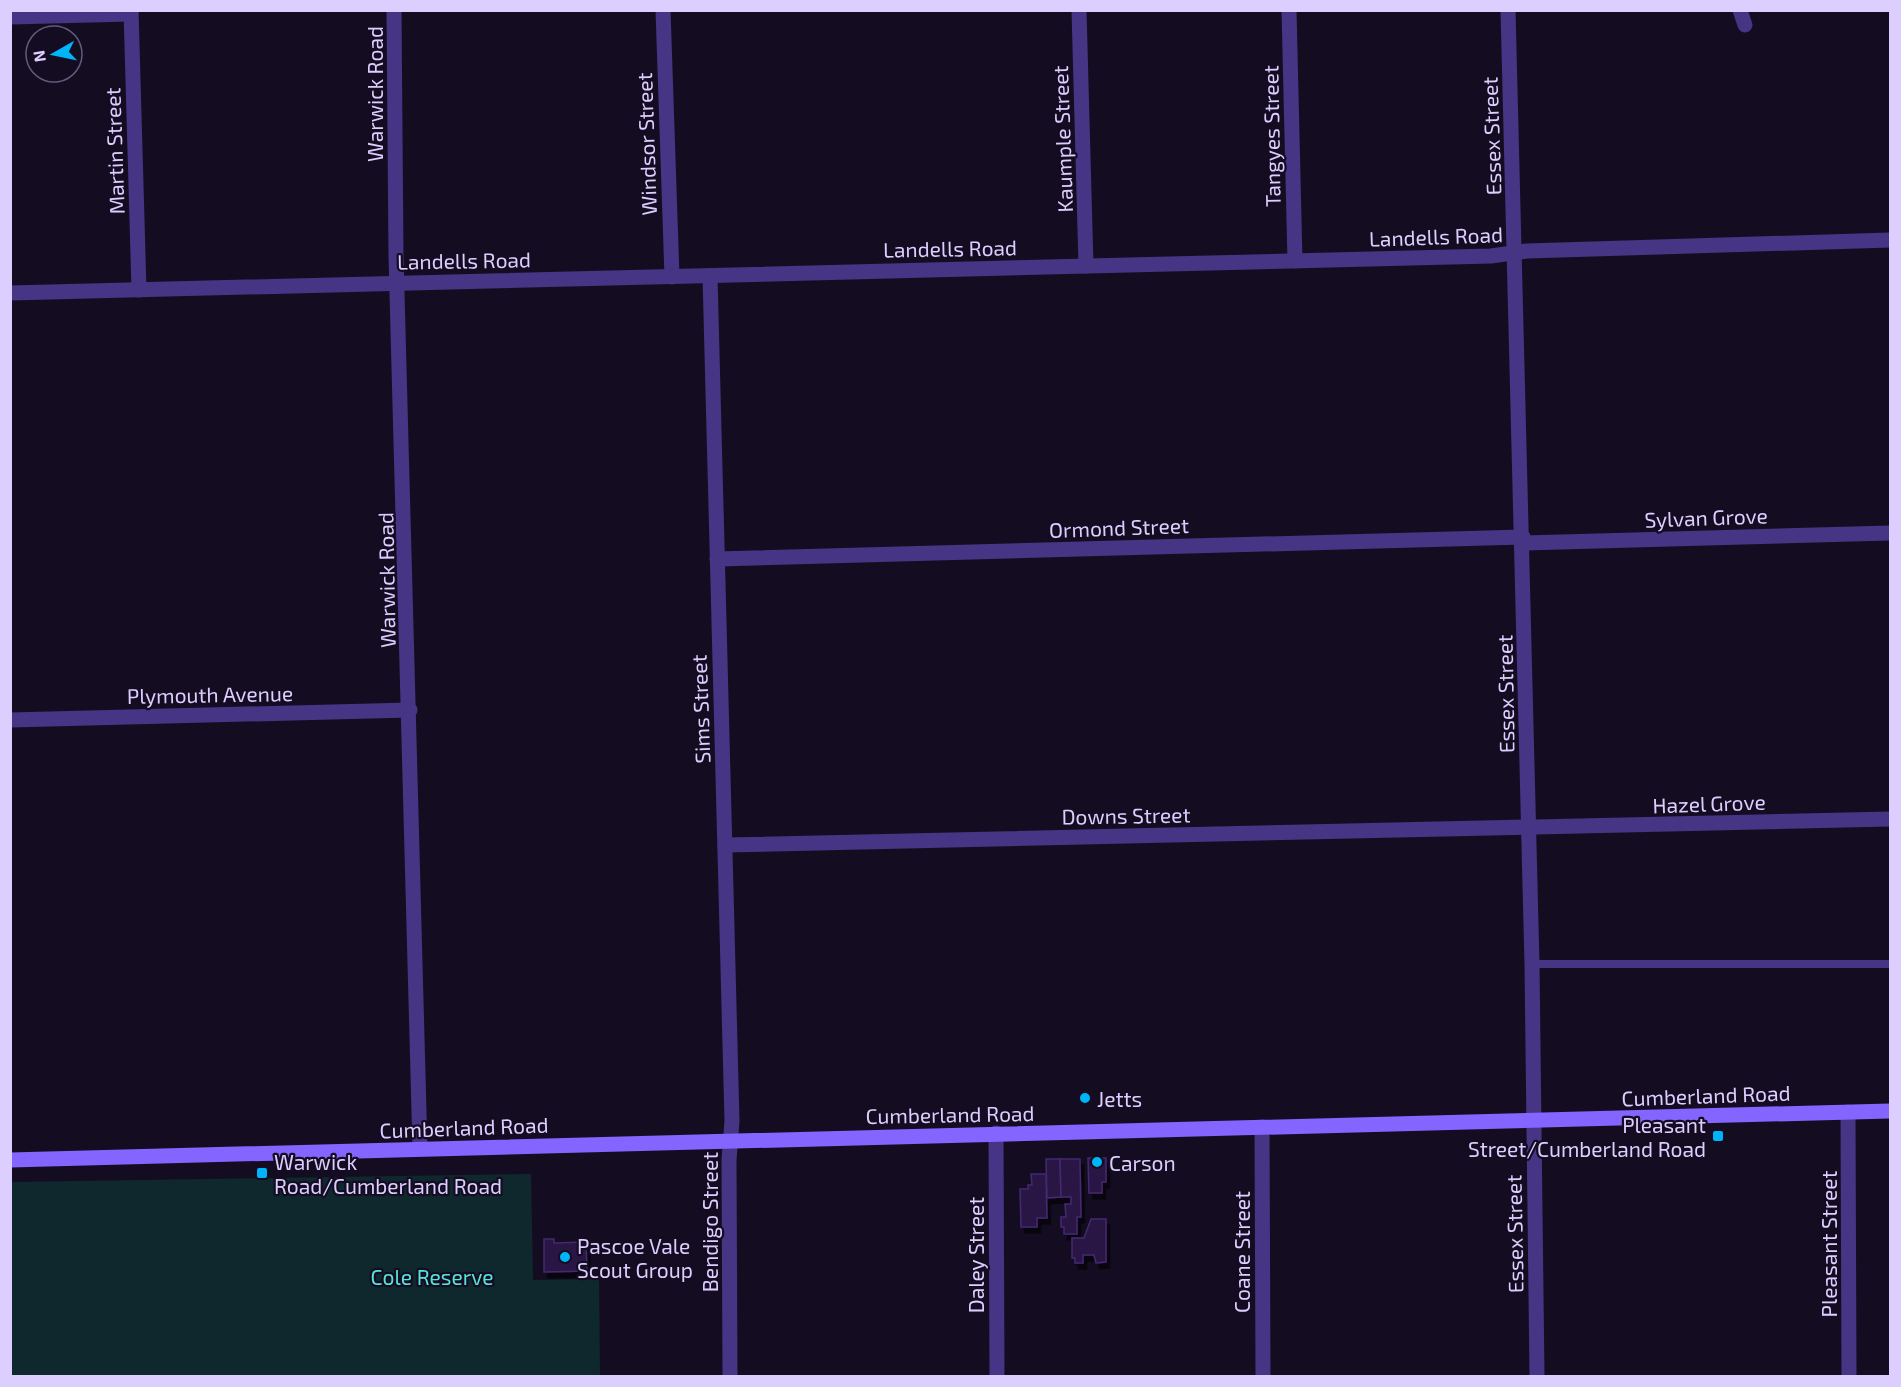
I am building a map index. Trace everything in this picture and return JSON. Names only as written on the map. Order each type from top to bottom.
[{"type":"main road","name":"Cumberland Road","points":[[10,1160],[1890,1111]]},
{"type":"street","name":"Warwick Road","points":[[394,10],[398,282],[420,1149]]},
{"type":"street","name":"Windsor Street","points":[[663,10],[672,277]]},
{"type":"street","name":"Kaumple Street","points":[[1080,10],[1086,266]]},
{"type":"street","name":"Tangyes Street","points":[[1289,10],[1295,261]]},
{"type":"street","name":"Essex Street","points":[[1508,10],[1516,254],[1532,964],[1537,1377]]},
{"type":"street","points":[[1740,10],[1745,26]]},
{"type":"street","points":[[10,18],[131,12]]},
{"type":"street","name":"Martin Street","points":[[131,12],[139,290]]},
{"type":"street","name":"Landells Road","points":[[10,293],[1295,261],[1890,240]]},
{"type":"street","name":"Sims Street","points":[[710,276],[731,1141]]},
{"type":"street","name":"Sylvan Grove","points":[[1523,540],[1890,533]]},
{"type":"street","name":"Ormond Street","points":[[717,559],[1523,540]]},
{"type":"street","name":"Plymouth Avenue","points":[[10,720],[410,710]]},
{"type":"street","name":"Hazel Grove","points":[[1528,827],[1890,819]]},
{"type":"street","name":"Downs Street","points":[[725,845],[1528,827]]},
{"type":"street","name":"Pleasant Street","points":[[1848,1112],[1849,1377]]},
{"type":"street","name":"Coane Street","points":[[1262,1127],[1263,1377]]},
{"type":"street","name":"Daley Street","points":[[996,1133],[997,1377]]},
{"type":"street","name":"Bendigo Street","points":[[730,1377],[731,1141]]},
{"type":"lane","points":[[1532,964],[1890,964]]},
{"type":"green space","name":"Cole Reserve","points":[[531,1174],[533,1280],[599,1279],[600,1376],[11,1376],[11,1182]]},
{"type":"building","points":[[1088,1158],[1106,1158],[1106,1182],[1102,1182],[1102,1193],[1089,1193]]},
{"type":"building","points":[[1046,1159],[1060,1159],[1061,1197],[1047,1198]]},
{"type":"building","points":[[1060,1159],[1080,1159],[1081,1217],[1077,1217],[1077,1234],[1064,1234],[1064,1227],[1061,1227],[1061,1217],[1066,1217],[1065,1204],[1071,1204],[1071,1197],[1061,1197]]},
{"type":"building","points":[[1031,1174],[1046,1174],[1047,1218],[1037,1218],[1037,1227],[1021,1227],[1020,1189],[1028,1189],[1028,1185],[1032,1185]]},
{"type":"building","points":[[1091,1219],[1106,1219],[1106,1262],[1096,1263],[1094,1255],[1083,1255],[1083,1263],[1075,1263],[1075,1258],[1072,1258],[1072,1238],[1084,1238]]},
{"type":"building","name":"Pascoe Vale Scout Group","points":[[544,1239],[554,1239],[554,1243],[586,1242],[587,1271],[544,1272]]},
{"type":"place","name":"Jetts","points":[[1085,1098]]},
{"type":"place","name":"Pleasant Street/Cumberland Road","points":[[1718,1136]]},
{"type":"place","name":"Carson","points":[[1097,1162]]},
{"type":"place","name":"Warwick Road/Cumberland Road","points":[[262,1173]]},
{"type":"place","name":"Pascoe Vale Scout Group","points":[[565,1257]]}]
